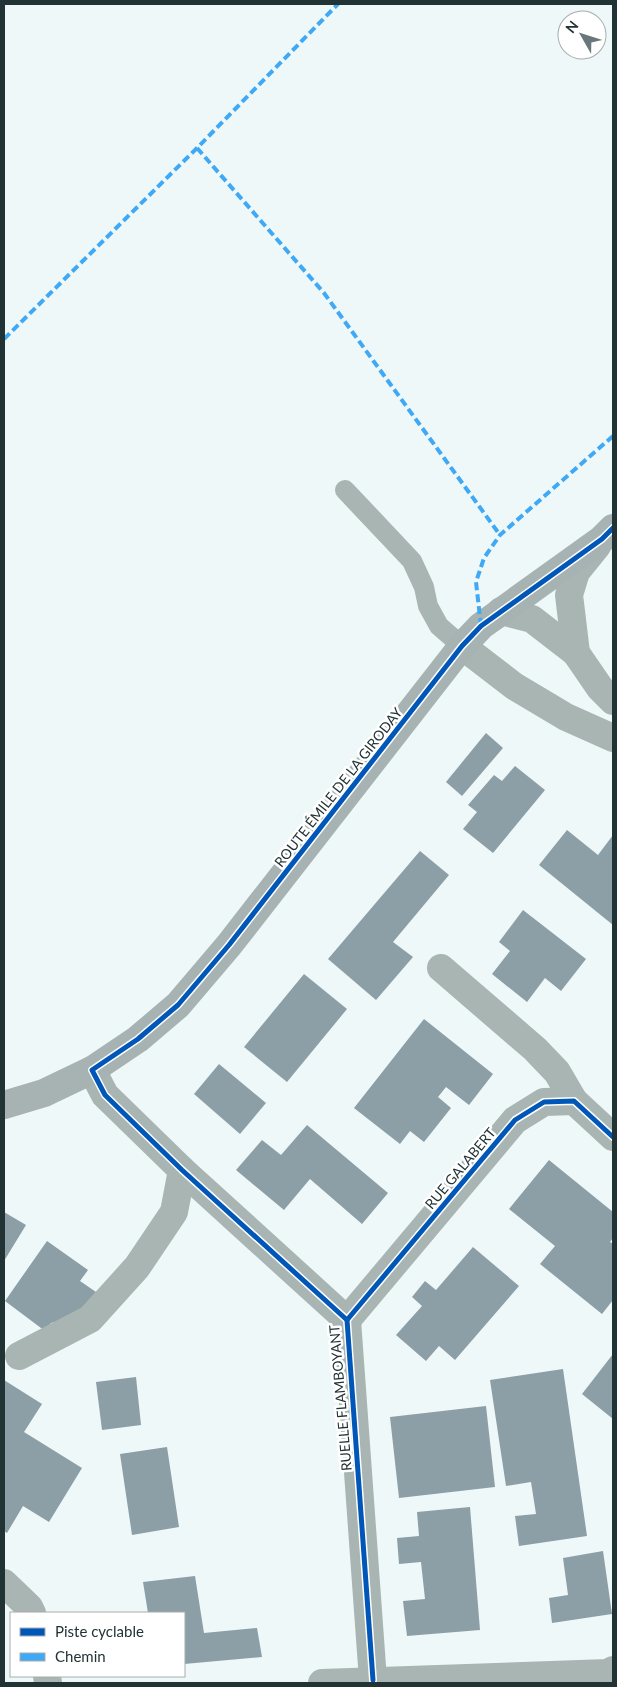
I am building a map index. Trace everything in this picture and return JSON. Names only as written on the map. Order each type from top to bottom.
[{"type":"main road","name":"ROUTE ÉMILE DE LA GIRODAY","points":[[4,1106],[44,1093],[92,1070],[138,1039],[178,1005],[230,945],[462,646],[481,626],[608,534]]},
{"type":"street","points":[[576,653],[569,595],[576,572],[608,534]]},
{"type":"street","points":[[501,611],[532,619],[576,653],[600,688],[613,701]]},
{"type":"street","points":[[462,646],[522,690],[566,717],[613,738]]},
{"type":"street","points":[[441,968],[535,1049],[557,1072],[574,1101],[613,1137]]},
{"type":"street","name":"RUELLE FLAMBOYANT","points":[[92,1070],[105,1095],[182,1170],[347,1320],[373,1680]]},
{"type":"street","name":"RUE GALABERT","points":[[347,1320],[515,1120],[544,1102],[574,1101]]},
{"type":"street","points":[[19,1356],[90,1319],[136,1267],[174,1212],[182,1170]]},
{"type":"street","points":[[4,1583],[29,1607],[32,1612]]},
{"type":"street","points":[[322,1683],[608,1673],[613,1670]]},
{"type":"lane","points":[[345,490],[412,561],[424,587],[428,606],[439,626],[462,646]]},
{"type":"building","points":[[486,733],[503,748],[462,796],[446,782]]},
{"type":"building","points":[[515,766],[545,790],[493,853],[463,829],[477,812],[468,805],[494,775],[502,781]]},
{"type":"building","points":[[567,830],[598,855],[613,835],[613,925],[539,865]]},
{"type":"building","points":[[420,851],[449,875],[393,942],[413,957],[376,1000],[328,959]]},
{"type":"building","points":[[523,910],[586,959],[561,991],[545,978],[527,1002],[492,974],[510,951],[499,942]]},
{"type":"building","points":[[304,974],[347,1009],[287,1082],[244,1047]]},
{"type":"building","points":[[424,1019],[493,1074],[469,1105],[446,1087],[438,1097],[451,1108],[424,1142],[410,1131],[400,1144],[354,1108]]},
{"type":"building","points":[[219,1064],[266,1103],[240,1134],[194,1094]]},
{"type":"building","points":[[307,1125],[388,1193],[362,1224],[310,1179],[284,1210],[236,1170],[262,1140],[281,1155]]},
{"type":"building","points":[[549,1160],[613,1212],[613,1238],[610,1242],[613,1244],[613,1300],[602,1314],[540,1264],[555,1246],[509,1209]]},
{"type":"building","points":[[4,1212],[26,1225],[4,1261]]},
{"type":"building","points":[[47,1241],[88,1270],[80,1281],[96,1292],[78,1316],[51,1323],[45,1331],[5,1301]]},
{"type":"building","points":[[473,1247],[519,1286],[455,1360],[439,1346],[426,1361],[396,1335],[422,1306],[412,1297],[425,1281],[436,1290]]},
{"type":"building","points":[[613,1354],[613,1419],[582,1394]]},
{"type":"building","points":[[563,1369],[587,1536],[519,1546],[515,1516],[536,1514],[531,1482],[506,1486],[490,1380]]},
{"type":"building","points":[[136,1377],[141,1425],[102,1430],[96,1382]]},
{"type":"building","points":[[4,1380],[42,1404],[24,1432],[82,1468],[49,1522],[23,1506],[7,1533],[4,1531]]},
{"type":"building","points":[[486,1406],[495,1487],[399,1498],[390,1417]]},
{"type":"building","points":[[167,1447],[179,1527],[132,1535],[120,1454]]},
{"type":"building","points":[[470,1507],[480,1630],[407,1636],[403,1601],[425,1599],[421,1562],[399,1564],[397,1538],[419,1536],[417,1512]]},
{"type":"building","points":[[603,1551],[612,1614],[552,1623],[549,1598],[568,1595],[563,1558]]},
{"type":"building","points":[[195,1576],[204,1633],[257,1628],[262,1657],[185,1664],[185,1612],[148,1612],[143,1582]]},
{"type":"marked path","points":[[4,339],[197,148],[338,4]]},
{"type":"marked path","points":[[197,148],[324,293],[500,535]]},
{"type":"marked path","points":[[481,626],[476,582],[484,558],[500,535],[613,436]]},
{"type":"cycle path","points":[[373,1680],[347,1320],[182,1170],[105,1095],[92,1070],[138,1039],[178,1005],[229,945],[462,646],[481,626],[602,539],[613,528]]},
{"type":"cycle path","points":[[347,1320],[515,1120],[544,1102],[574,1101],[613,1137]]}]
